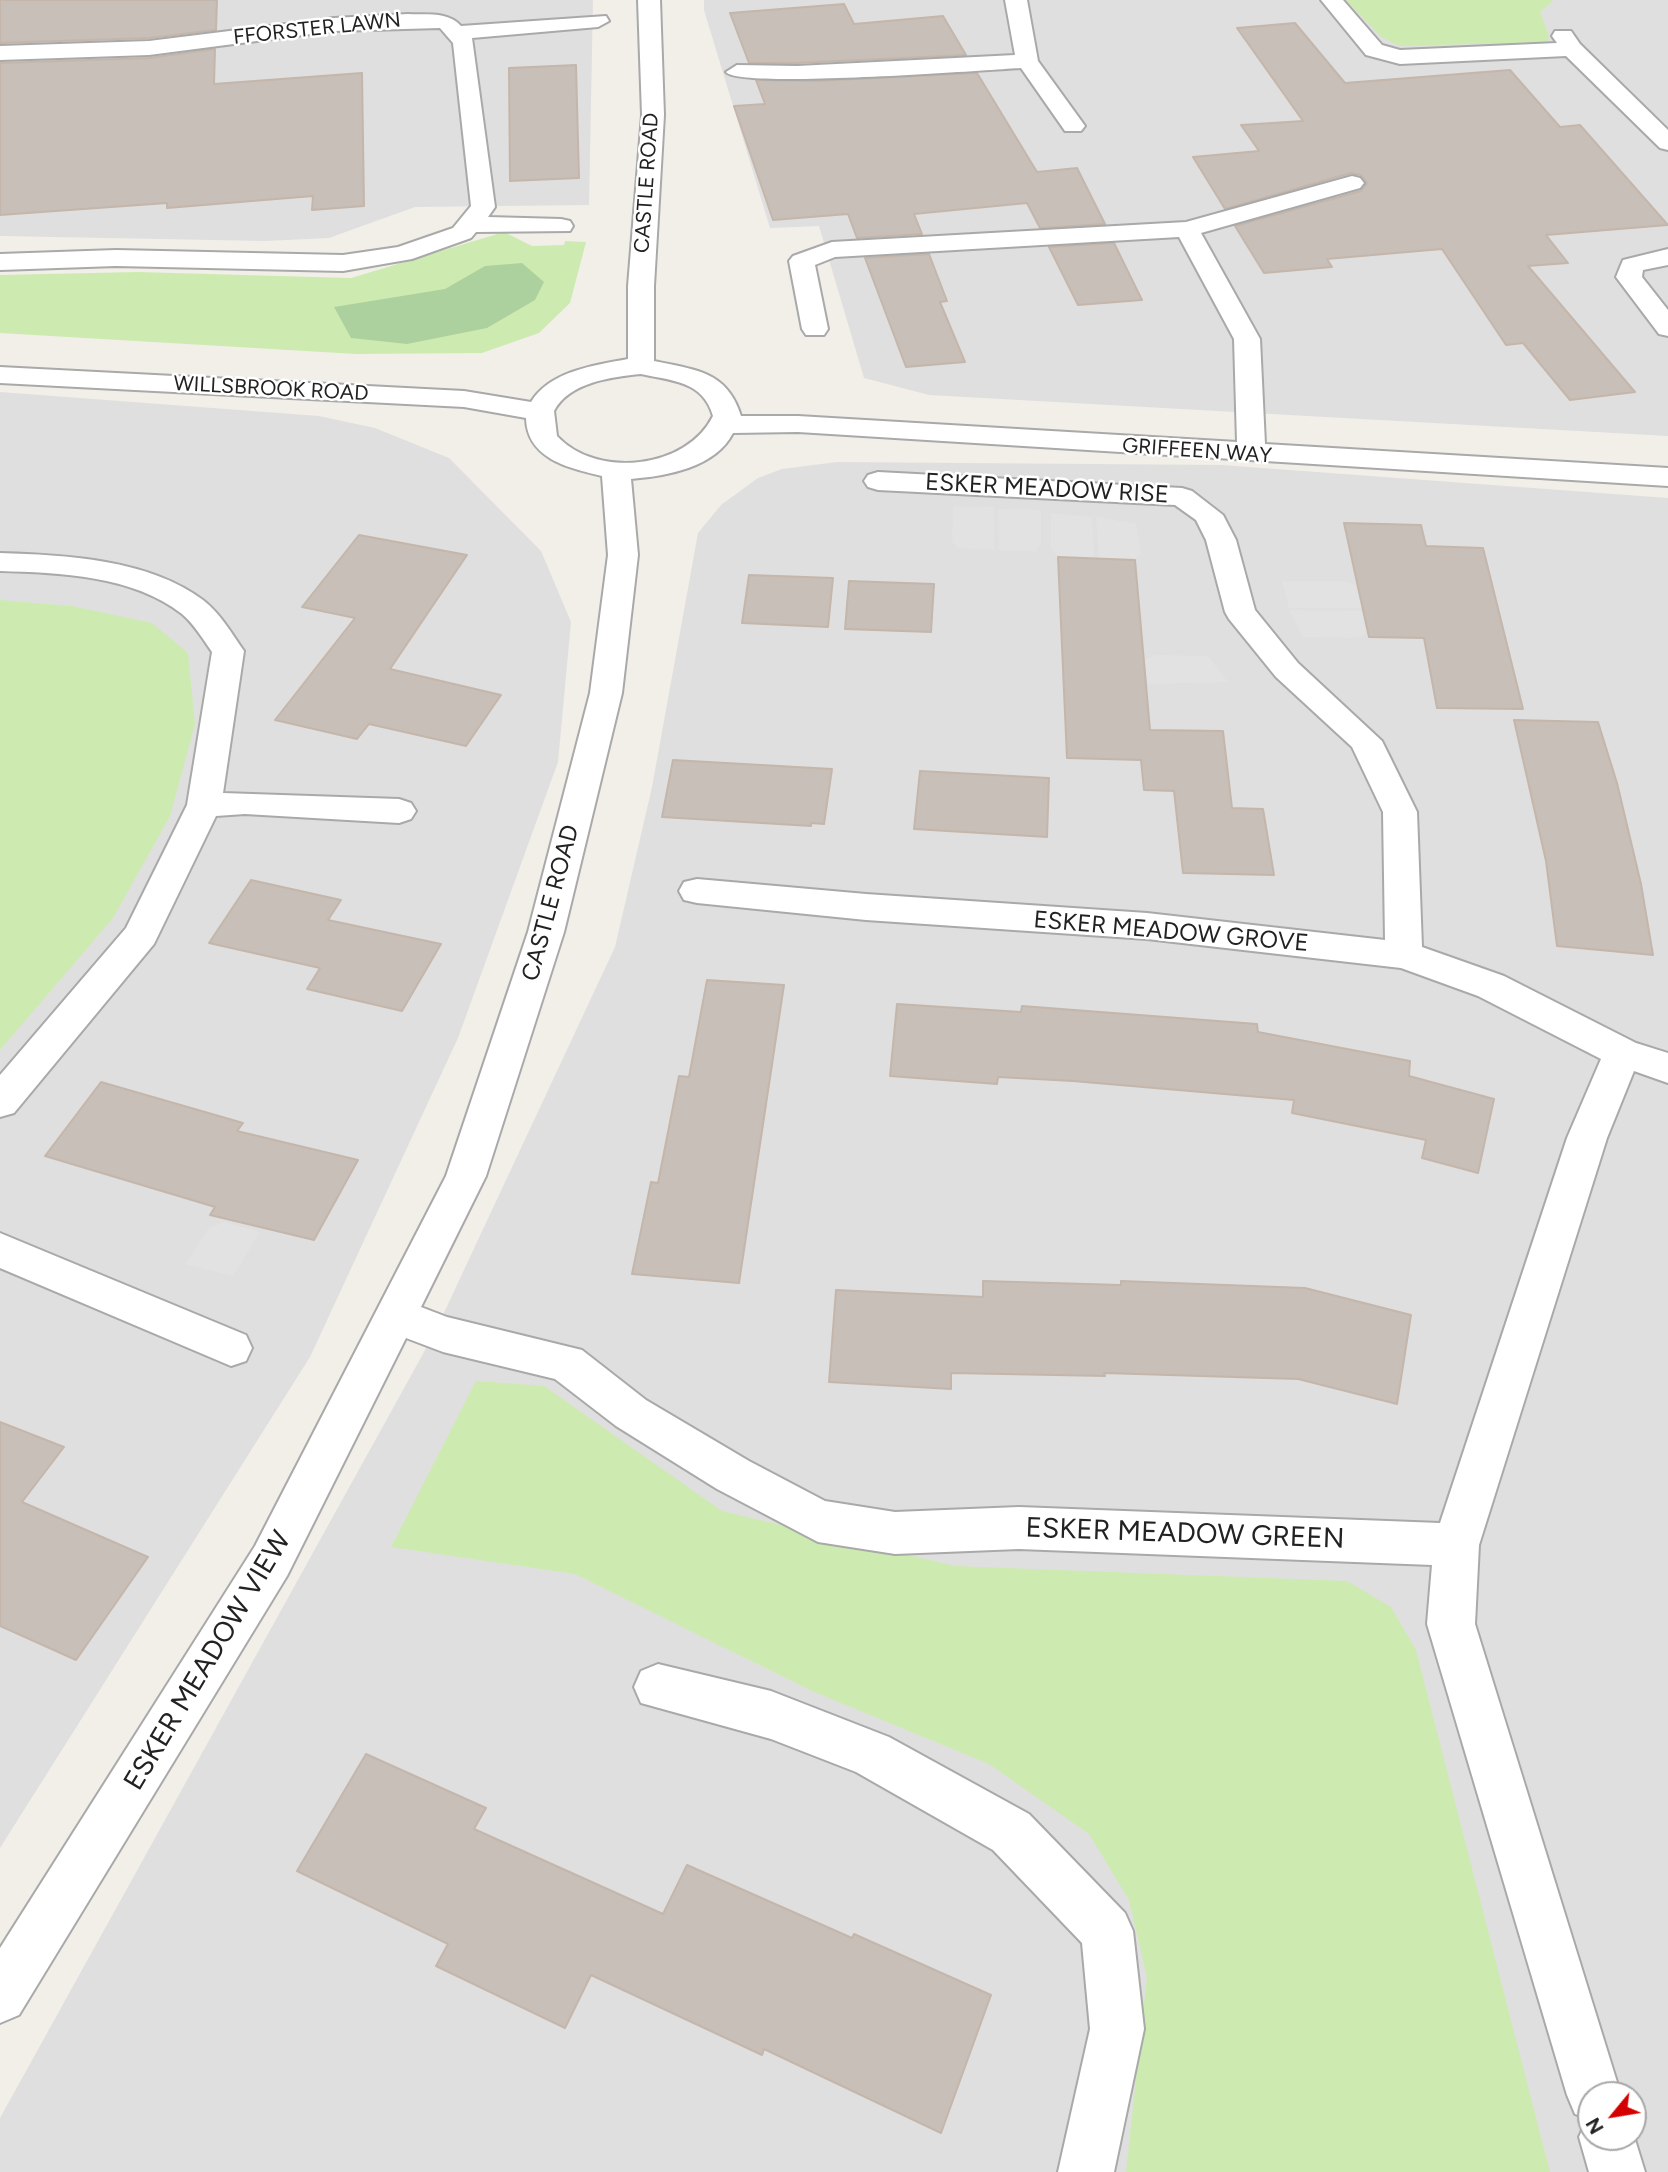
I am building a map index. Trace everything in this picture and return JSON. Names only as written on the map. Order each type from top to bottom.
[{"type":"street","name":"CASTLE ROAD","points":[[641,366],[641,286],[653,115],[649,0]]},
{"type":"street","points":[[1016,0],[1027,61],[1073,126]]},
{"type":"street","points":[[1332,0],[1374,50],[1400,57],[1567,43],[1668,143]]},
{"type":"street","name":"FFORSTER LAWN","points":[[0,53],[150,48],[330,23],[403,18],[446,22],[456,33]]},
{"type":"street","points":[[456,33],[597,21]]},
{"type":"street","points":[[0,262],[116,258],[343,263],[403,254],[462,233],[483,207],[464,42],[456,33]]},
{"type":"street","points":[[737,72],[797,73],[1027,61]]},
{"type":"street","points":[[815,329],[802,261],[832,250],[1187,229],[1352,183]]},
{"type":"street","points":[[470,224],[561,226]]},
{"type":"street","points":[[1187,229],[1247,339],[1251,454]]},
{"type":"street","points":[[1668,257],[1632,265],[1629,278],[1668,328]]},
{"type":"street","points":[[641,366],[671,369],[698,378],[717,391],[727,407],[727,425],[718,440],[699,454],[675,464],[646,470],[616,470],[576,461],[548,443],[540,428],[541,412],[550,397],[566,384],[588,374],[641,366]]},
{"type":"street","name":"WILLSBROOK ROAD","points":[[0,375],[464,399],[541,412]]},
{"type":"street","name":"GRIFFEEN WAY","points":[[727,425],[811,425],[1251,454],[1668,477]]},
{"type":"street","name":"CASTLE ROAD","points":[[397,1316],[466,1176],[546,932],[606,693],[623,555],[616,470]]},
{"type":"street","name":"ESKER MEADOW RISE","points":[[878,481],[1182,497],[1208,515],[1221,540],[1240,612],[1287,670],[1366,741],[1400,812],[1404,955]]},
{"type":"street","points":[[0,562],[40,563],[128,576],[192,606],[228,651],[204,805],[141,935],[0,1102]]},
{"type":"street","points":[[204,805],[245,803],[398,811]]},
{"type":"street","name":"ESKER MEADOW GROVE","points":[[697,891],[866,908],[1147,926],[1404,955],[1491,986],[1623,1053],[1668,1068]]},
{"type":"street","points":[[1590,2081],[1451,1624],[1456,1545],[1587,1138],[1623,1053]]},
{"type":"street","points":[[0,1250],[231,1348]]},
{"type":"street","name":"ESKER MEADOW GREEN","points":[[397,1316],[443,1334],[567,1363],[631,1413],[733,1475],[818,1521],[895,1533],[1019,1528],[1456,1545]]},
{"type":"street","name":"ESKER MEADOW VIEW","points":[[0,1996],[271,1561],[397,1316]]},
{"type":"street","points":[[657,1687],[771,1715],[872,1755],[1011,1832],[1107,1931],[1117,2029],[1086,2172]]},
{"type":"street","points":[[1610,2151],[1617,2172]]},
{"type":"shaded area","points":[[0,0],[593,0],[589,205],[415,207],[329,238],[265,241],[0,236]]},
{"type":"shaded area","points":[[704,0],[1668,0],[1668,436],[929,395],[864,378],[819,226],[770,228],[704,10]]},
{"type":"shaded area","points":[[0,392],[319,416],[375,428],[449,458],[541,551],[571,622],[558,762],[458,1038],[310,1357],[0,1848]]},
{"type":"shaded area","points":[[837,462],[1222,465],[1668,498],[1668,2172],[0,2172],[0,2118],[434,1334],[615,947],[652,787],[698,533],[721,505],[758,478],[782,469]]},
{"type":"shaded area","points":[[953,506],[994,507],[994,550],[958,548],[952,542]]},
{"type":"shaded area","points":[[998,509],[1041,510],[1041,545],[1035,551],[999,550]]},
{"type":"shaded area","points":[[1051,513],[1092,517],[1094,558],[1058,556],[1051,550]]},
{"type":"shaded area","points":[[1096,517],[1136,524],[1141,553],[1135,559],[1099,558]]},
{"type":"shaded area","points":[[1282,581],[1343,581],[1355,585],[1362,608],[1289,608]]},
{"type":"shaded area","points":[[1289,610],[1362,611],[1366,634],[1357,638],[1303,637]]},
{"type":"shaded area","points":[[1155,655],[1208,656],[1228,682],[1148,684],[1145,660]]},
{"type":"shaded area","points":[[224,1222],[260,1232],[233,1276],[185,1264],[208,1229]]},
{"type":"green space","points":[[1346,0],[1553,1],[1540,12],[1549,36],[1547,42],[1400,46],[1381,37]]},
{"type":"green space","points":[[504,232],[532,246],[564,245],[565,241],[586,242],[570,303],[539,333],[482,353],[356,354],[0,333],[0,275],[138,272],[351,278]]},
{"type":"green space","points":[[522,263],[544,282],[535,300],[487,328],[407,344],[351,338],[334,307],[445,289],[485,266]]},
{"type":"green space","points":[[0,600],[72,606],[152,623],[188,653],[195,724],[170,816],[113,918],[0,1050]]},
{"type":"green space","points":[[476,1381],[544,1386],[722,1511],[955,1566],[1347,1581],[1391,1607],[1416,1650],[1550,2172],[1126,2172],[1147,1977],[1129,1900],[1089,1834],[989,1764],[812,1691],[575,1574],[391,1547]]},
{"type":"building","points":[[0,0],[217,0],[216,30],[149,38],[0,43]]},
{"type":"building","points":[[844,4],[854,24],[943,16],[966,55],[749,63],[730,13]]},
{"type":"building","points":[[1295,23],[1345,83],[1510,70],[1560,127],[1580,125],[1668,225],[1546,235],[1568,263],[1528,266],[1635,392],[1570,400],[1523,343],[1506,345],[1442,249],[1327,259],[1332,267],[1264,273],[1235,226],[1361,191],[1367,183],[1361,175],[1351,173],[1225,209],[1193,157],[1259,151],[1241,125],[1303,121],[1237,28]]},
{"type":"building","points":[[215,49],[214,84],[362,73],[364,206],[312,210],[313,196],[167,208],[167,203],[0,215],[0,63],[149,58]]},
{"type":"building","points":[[576,65],[579,178],[510,181],[509,68]]},
{"type":"building","points":[[977,73],[1037,172],[1077,168],[1105,224],[1040,228],[1027,203],[914,214],[922,234],[857,238],[848,214],[773,220],[734,106],[765,104],[756,80],[815,81]]},
{"type":"building","points":[[1114,243],[1142,300],[1078,305],[1049,247]]},
{"type":"building","points":[[929,254],[947,301],[940,302],[965,362],[906,367],[865,258]]},
{"type":"building","points":[[1344,523],[1421,525],[1426,546],[1483,548],[1523,709],[1437,708],[1424,638],[1369,637]]},
{"type":"building","points":[[359,535],[467,555],[390,669],[501,695],[466,746],[369,724],[357,739],[275,720],[355,618],[302,607]]},
{"type":"building","points":[[1058,557],[1135,560],[1150,730],[1223,731],[1232,808],[1263,809],[1274,875],[1183,873],[1174,791],[1144,790],[1141,760],[1067,758]]},
{"type":"building","points":[[749,575],[833,578],[828,627],[742,623]]},
{"type":"building","points":[[849,581],[934,584],[931,632],[845,629]]},
{"type":"building","points":[[1514,720],[1598,722],[1617,783],[1641,884],[1653,955],[1557,946],[1546,861]]},
{"type":"building","points":[[673,760],[832,769],[824,824],[811,823],[811,826],[662,817]]},
{"type":"building","points":[[920,771],[1049,778],[1047,837],[914,829]]},
{"type":"building","points":[[251,880],[341,900],[328,920],[441,944],[402,1011],[307,989],[320,968],[209,943]]},
{"type":"building","points":[[707,980],[784,985],[739,1283],[632,1274],[651,1182],[658,1183],[679,1076],[689,1077]]},
{"type":"building","points":[[897,1004],[1021,1012],[1022,1006],[1257,1024],[1258,1032],[1410,1061],[1409,1076],[1494,1099],[1478,1173],[1422,1158],[1426,1140],[1292,1113],[1294,1100],[1073,1081],[998,1077],[997,1084],[890,1076]]},
{"type":"building","points":[[101,1082],[243,1123],[237,1131],[358,1160],[314,1240],[210,1215],[215,1207],[45,1156]]},
{"type":"building","points":[[983,1281],[1121,1285],[1121,1281],[1305,1288],[1411,1315],[1397,1404],[1298,1379],[1104,1373],[1105,1376],[951,1373],[951,1389],[829,1382],[836,1290],[983,1297]]},
{"type":"building","points":[[0,1422],[64,1447],[22,1502],[148,1557],[76,1660],[0,1626]]},
{"type":"building","points":[[366,1754],[486,1808],[474,1829],[663,1914],[687,1865],[852,1938],[854,1934],[991,1995],[941,2133],[764,2049],[762,2055],[591,1975],[565,2028],[436,1966],[448,1944],[297,1871]]}]
